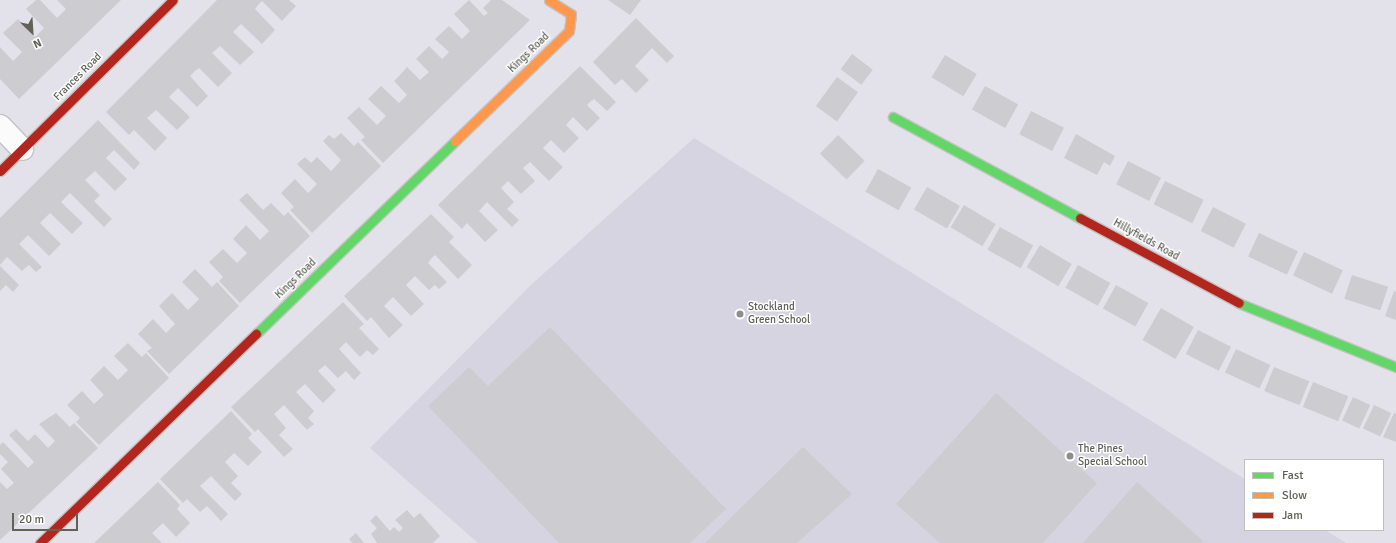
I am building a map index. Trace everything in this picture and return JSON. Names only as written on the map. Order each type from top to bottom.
[{"type":"street","name":"Frances Road","points":[[0,172],[173,0]]},
{"type":"street","name":"Kings Road","points":[[40,543],[569,31],[571,14],[549,0]]},
{"type":"street","name":"Hillyfields Road","points":[[894,117],[1227,298],[1396,367]]},
{"type":"street","points":[[0,126],[22,149]]},
{"type":"shaded area","name":"Stockland Green School","points":[[694,138],[1244,478],[1244,531],[1327,531],[1346,543],[478,543],[370,448],[532,284]]},
{"type":"building","points":[[36,0],[40,0],[57,18],[66,9],[57,0],[121,0],[19,99],[0,79],[0,47],[13,61],[22,52],[3,33],[18,19],[35,37],[44,28],[26,9]]},
{"type":"building","points":[[217,0],[289,0],[296,6],[282,21],[262,1],[258,5],[255,9],[275,30],[262,44],[241,24],[233,32],[254,52],[240,65],[220,46],[212,53],[232,73],[218,87],[199,68],[195,71],[190,76],[208,96],[197,107],[178,88],[169,97],[190,117],[177,130],[156,110],[147,118],[167,138],[155,151],[134,130],[129,135],[106,112]]},
{"type":"building","points":[[469,0],[484,16],[488,13],[483,8],[491,0],[502,0],[530,20],[383,163],[361,140],[365,137],[347,118],[359,107],[377,125],[386,116],[368,99],[381,86],[399,103],[407,95],[394,81],[407,67],[420,80],[429,72],[416,59],[429,46],[442,59],[449,52],[435,39],[449,26],[462,39],[470,31],[454,14]]},
{"type":"building","points":[[608,0],[641,0],[630,15]]},
{"type":"building","points":[[636,18],[674,56],[667,63],[652,48],[635,66],[649,80],[636,93],[622,79],[615,85],[593,62]]},
{"type":"building","points":[[852,54],[873,70],[861,85],[841,69]]},
{"type":"building","points":[[945,55],[977,74],[963,96],[932,77]]},
{"type":"building","points":[[580,66],[616,102],[607,111],[594,99],[587,105],[600,118],[587,131],[573,117],[566,125],[579,138],[564,153],[551,140],[543,148],[563,167],[549,181],[530,162],[523,168],[535,181],[521,194],[508,181],[501,188],[514,202],[507,209],[519,220],[512,227],[487,202],[479,211],[498,230],[485,242],[467,223],[462,229],[438,205]]},
{"type":"building","points":[[837,77],[858,92],[837,121],[816,106]]},
{"type":"building","points":[[985,86],[1018,104],[1005,128],[972,110]]},
{"type":"building","points":[[1031,111],[1064,128],[1052,151],[1019,134]]},
{"type":"building","points":[[98,120],[140,163],[134,170],[114,150],[106,158],[127,179],[115,191],[95,171],[85,180],[100,195],[94,201],[112,219],[104,227],[70,193],[61,202],[83,223],[72,234],[50,213],[40,223],[61,244],[49,256],[28,235],[19,244],[42,267],[36,272],[29,265],[22,271],[7,257],[0,265],[0,218]]},
{"type":"building","points":[[341,133],[354,146],[358,142],[381,166],[312,233],[290,210],[294,207],[281,193],[295,179],[308,193],[317,184],[297,164],[305,157],[311,163],[317,157],[331,171],[336,166],[341,160],[323,141],[329,135],[334,139]]},
{"type":"building","points":[[1076,134],[1115,156],[1110,166],[1104,162],[1097,175],[1064,158]]},
{"type":"building","points":[[838,135],[865,161],[847,179],[820,154]]},
{"type":"building","points":[[1128,161],[1161,178],[1149,201],[1116,184]]},
{"type":"building","points":[[878,169],[911,187],[899,210],[865,192]]},
{"type":"building","points":[[1165,181],[1204,200],[1192,223],[1154,204]]},
{"type":"building","points":[[927,187],[960,206],[947,229],[914,210]]},
{"type":"building","points":[[247,193],[263,210],[271,203],[284,216],[288,212],[310,236],[240,303],[219,281],[223,277],[209,262],[223,249],[237,263],[247,253],[233,239],[246,225],[260,240],[269,231],[239,200]]},
{"type":"building","points":[[964,205],[996,224],[982,246],[951,227]]},
{"type":"building","points":[[1213,207],[1246,224],[1234,248],[1201,231]]},
{"type":"building","points":[[431,214],[454,237],[449,242],[472,265],[458,279],[435,255],[428,263],[447,282],[439,289],[435,285],[429,290],[415,276],[406,285],[424,304],[411,316],[393,297],[384,306],[403,325],[389,338],[371,317],[367,321],[344,296]]},
{"type":"building","points":[[1000,227],[1033,245],[1021,268],[987,250]]},
{"type":"building","points":[[1259,233],[1298,251],[1287,275],[1248,257]]},
{"type":"building","points":[[1040,245],[1072,264],[1058,286],[1027,267]]},
{"type":"building","points":[[1304,252],[1343,270],[1332,294],[1293,276]]},
{"type":"building","points":[[1078,265],[1110,283],[1098,306],[1065,288]]},
{"type":"building","points":[[0,266],[19,285],[13,292],[6,285],[0,291]]},
{"type":"building","points":[[195,269],[212,287],[217,282],[239,306],[169,374],[147,351],[152,348],[138,334],[153,319],[166,333],[175,324],[159,306],[172,293],[188,310],[199,299],[182,282]]},
{"type":"building","points":[[1352,275],[1388,287],[1380,311],[1344,299]]},
{"type":"building","points":[[1116,285],[1148,303],[1135,327],[1103,309]]},
{"type":"building","points":[[1394,291],[1396,292],[1396,320],[1385,316]]},
{"type":"building","points":[[343,302],[364,324],[359,328],[379,349],[373,355],[367,350],[360,357],[346,342],[339,349],[361,373],[354,380],[346,371],[338,378],[325,365],[318,371],[336,390],[323,403],[305,384],[296,392],[314,411],[308,418],[314,424],[307,430],[284,405],[274,414],[286,428],[279,435],[293,449],[284,457],[258,429],[255,432],[231,407]]},
{"type":"building","points":[[1161,308],[1194,327],[1175,359],[1142,340]]},
{"type":"building","points":[[550,327],[726,509],[690,543],[559,543],[428,406],[469,367],[488,386]]},
{"type":"building","points":[[1198,330],[1231,347],[1219,371],[1186,354]]},
{"type":"building","points":[[128,343],[142,357],[146,353],[169,378],[99,445],[76,422],[80,418],[67,405],[82,391],[94,404],[104,395],[90,380],[104,366],[118,380],[128,370],[114,356]]},
{"type":"building","points":[[1236,349],[1270,365],[1259,389],[1225,373]]},
{"type":"building","points":[[1274,367],[1309,381],[1299,405],[1264,391]]},
{"type":"building","points":[[1313,382],[1348,396],[1338,421],[1303,407]]},
{"type":"building","points":[[996,393],[1097,483],[1043,543],[940,543],[896,504]]},
{"type":"building","points":[[1353,397],[1370,405],[1359,429],[1342,421]]},
{"type":"building","points":[[1374,405],[1391,413],[1380,437],[1363,429]]},
{"type":"building","points":[[231,411],[252,434],[248,438],[262,452],[248,466],[234,453],[225,462],[238,476],[231,483],[242,494],[235,501],[211,476],[200,486],[228,514],[221,521],[207,506],[200,512],[187,499],[183,503],[160,479]]},
{"type":"building","points":[[56,413],[70,427],[74,423],[98,448],[0,540],[0,482],[7,489],[14,483],[1,469],[8,462],[0,454],[0,445],[3,442],[28,468],[34,462],[9,435],[16,429],[28,441],[35,434],[48,448],[55,441],[39,424]]},
{"type":"building","points":[[1394,413],[1396,414],[1396,442],[1383,437]]},
{"type":"building","points":[[803,447],[852,494],[797,543],[705,543]]},
{"type":"building","points":[[158,482],[180,505],[177,509],[190,523],[176,537],[163,523],[152,533],[162,543],[94,543]]},
{"type":"building","points":[[1137,482],[1203,541],[1201,543],[1083,543]]},
{"type":"building","points":[[407,510],[414,518],[420,513],[440,536],[433,543],[377,543],[371,534],[377,528],[370,521],[376,515],[390,531],[394,527],[399,532],[403,528],[395,520]]},
{"type":"building","points":[[356,533],[364,543],[352,543],[349,539]]},
{"type":"traffic: fast","points":[[893,117],[1080,218]]},
{"type":"traffic: fast","points":[[256,334],[455,141]]},
{"type":"traffic: fast","points":[[1239,303],[1396,367]]},
{"type":"traffic: slow","points":[[455,141],[569,31],[571,14],[549,0]]},
{"type":"traffic: jam","points":[[0,171],[173,0]]},
{"type":"traffic: jam","points":[[1080,218],[1239,303]]},
{"type":"traffic: jam","points":[[40,543],[256,334]]},
{"type":"place","name":"Stockland Green School","points":[[740,314]]},
{"type":"place","name":"The Pines Special School","points":[[1070,456]]}]
